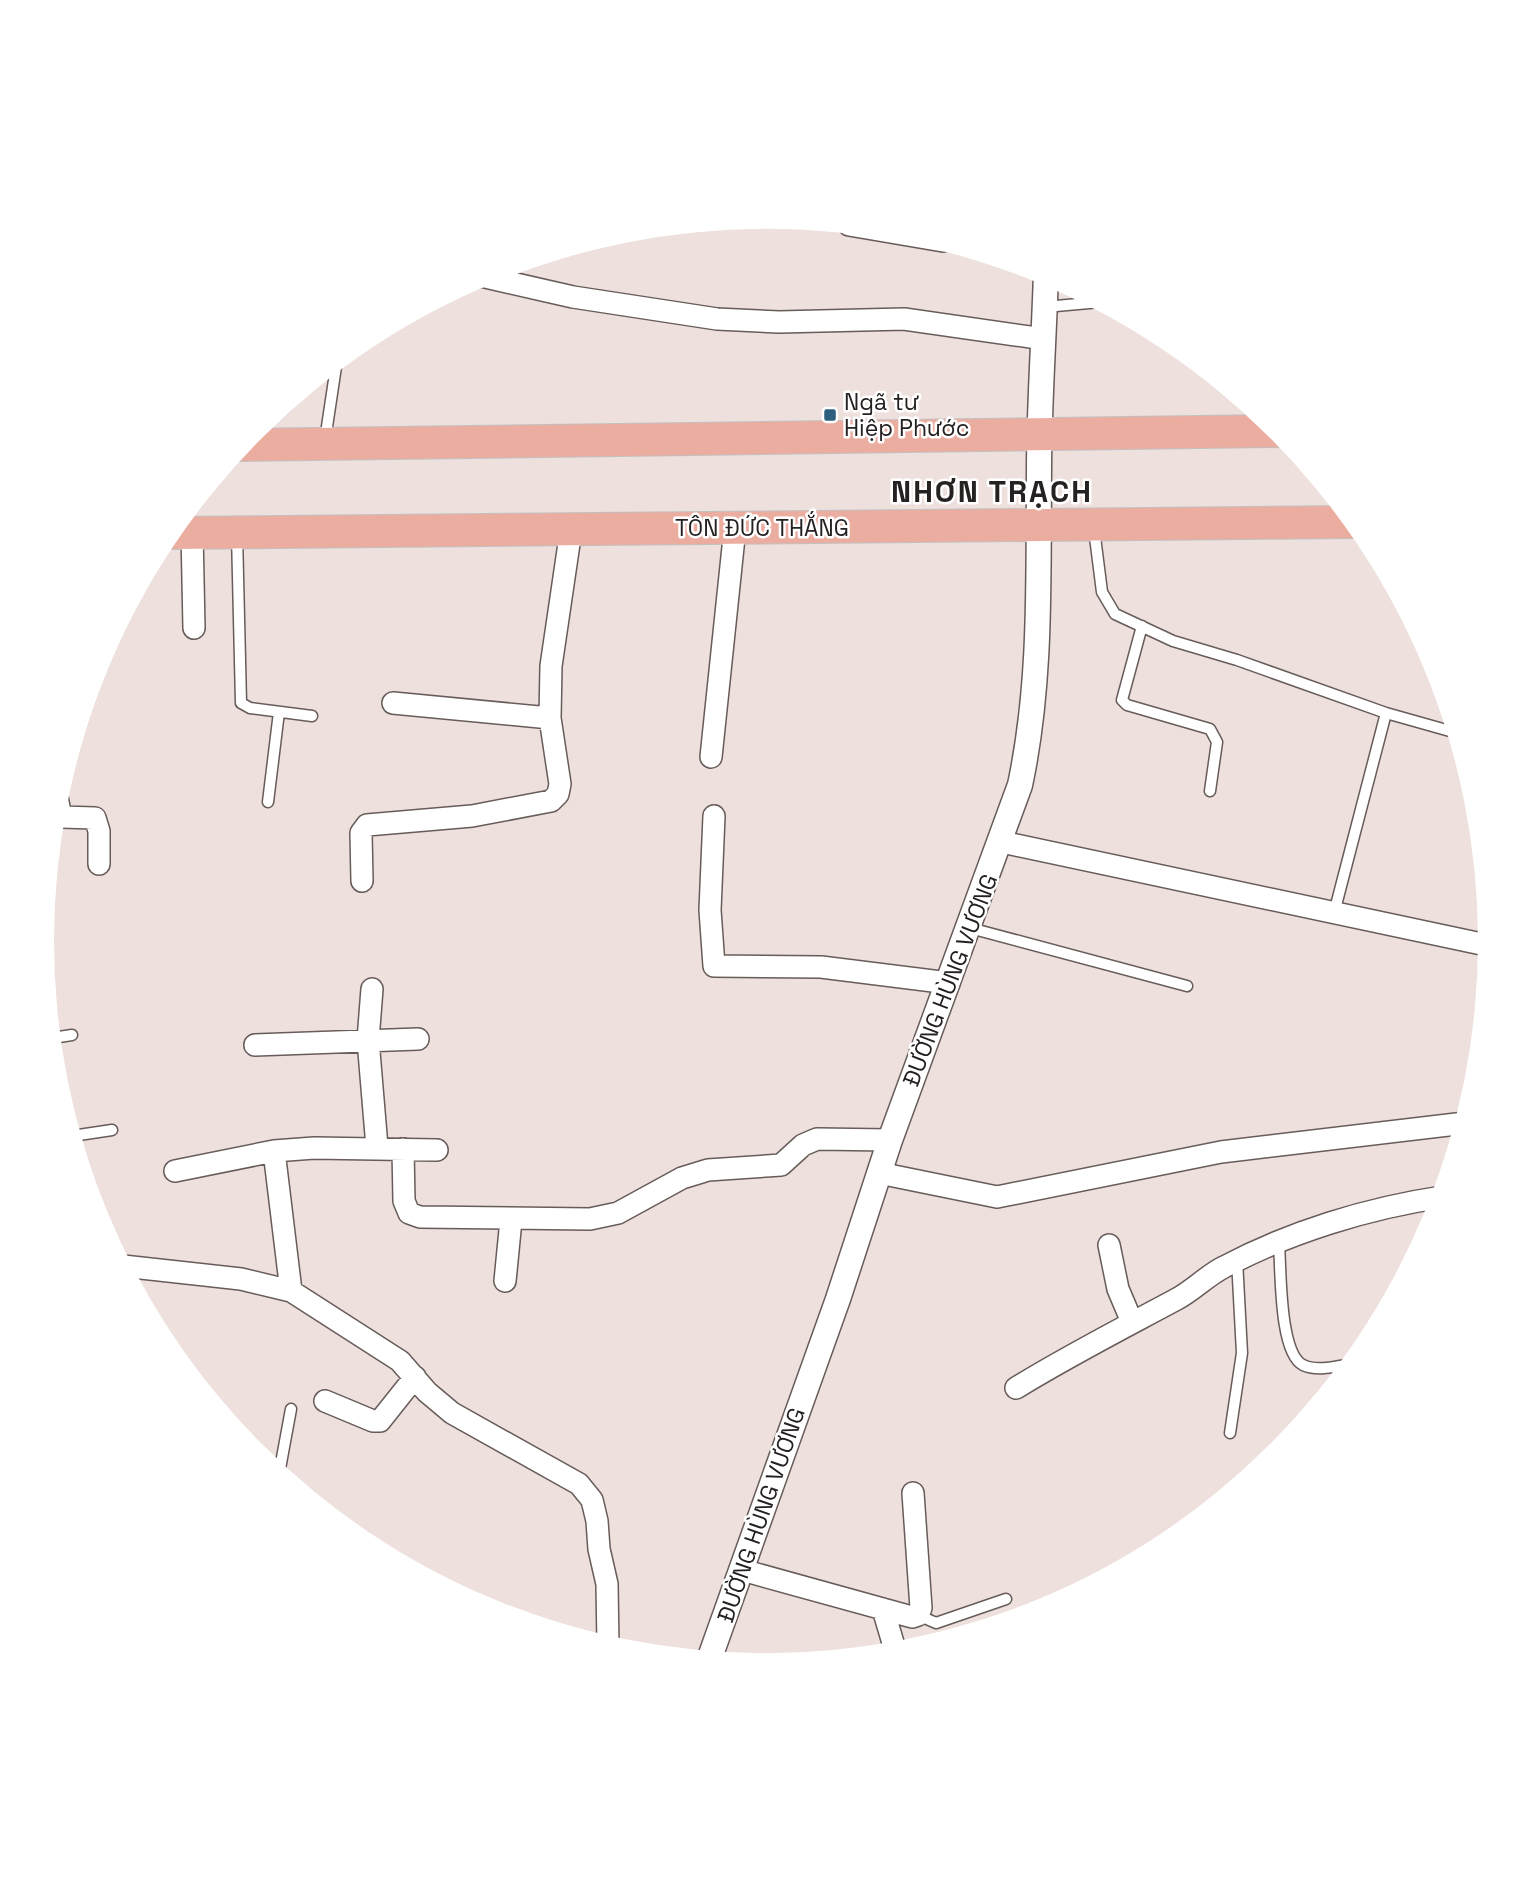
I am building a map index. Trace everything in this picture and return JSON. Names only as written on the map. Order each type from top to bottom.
[{"type":"main road","points":[[256,445],[1264,431]]},
{"type":"main road","name":"TÔN ĐỨC THẮNG","points":[[183,533],[1343,522]]},
{"type":"street","points":[[501,281],[573,297],[717,319],[779,322],[904,319],[1044,339]]},
{"type":"street","name":"ĐƯỜNG HÙNG VƯƠNG","points":[[712,1651],[890,1140],[1002,842],[1020,786],[1028,746],[1035,676],[1039,436],[1046,286]]},
{"type":"street","points":[[711,757],[735,528]]},
{"type":"street","points":[[362,881],[361,833],[367,825],[461,818],[551,801],[558,794],[560,784],[550,718],[553,645],[571,530]]},
{"type":"street","points":[[180,536],[194,628]]},
{"type":"street","points":[[393,703],[550,718]]},
{"type":"street","points":[[714,816],[710,910],[714,966],[821,967],[949,983]]},
{"type":"street","points":[[65,817],[95,818],[99,831],[99,864]]},
{"type":"street","points":[[1002,842],[1479,944]]},
{"type":"street","points":[[372,989],[368,1040],[377,1147]]},
{"type":"street","points":[[255,1045],[418,1039]]},
{"type":"street","points":[[879,1173],[997,1198],[1020,1190],[1221,1152],[1454,1124]]},
{"type":"street","points":[[403,1149],[404,1201],[409,1213],[420,1217],[579,1220],[618,1213],[682,1178],[708,1170],[781,1165],[803,1144],[817,1139],[890,1140]]},
{"type":"street","points":[[175,1171],[274,1151],[377,1147],[437,1150]]},
{"type":"street","points":[[274,1151],[291,1291]]},
{"type":"street","points":[[1016,1388],[1080,1348],[1194,1289],[1220,1268],[1237,1260],[1364,1213],[1431,1198]]},
{"type":"street","points":[[505,1281],[511,1220]]},
{"type":"street","points":[[1110,1245],[1118,1289],[1132,1322]]},
{"type":"street","points":[[134,1267],[241,1279],[291,1291],[400,1361],[427,1392],[452,1413],[588,1492],[597,1521],[599,1549],[607,1584],[608,1635]]},
{"type":"street","points":[[325,1401],[373,1421],[380,1421],[415,1377]]},
{"type":"street","points":[[742,1570],[912,1617],[918,1615],[913,1493]]},
{"type":"street","points":[[883,1609],[893,1642]]},
{"type":"lane","points":[[1045,307],[1085,303]]},
{"type":"lane","points":[[325,443],[335,375]]},
{"type":"lane","points":[[1093,526],[1102,592],[1107,605],[1115,614],[1173,641],[1237,660],[1385,713],[1446,730]]},
{"type":"lane","points":[[237,531],[241,703],[250,708],[312,716]]},
{"type":"lane","points":[[1142,626],[1122,700],[1127,705],[1210,729],[1217,742],[1210,791]]},
{"type":"lane","points":[[268,802],[279,712]]},
{"type":"lane","points":[[1334,913],[1385,713]]},
{"type":"lane","points":[[970,928],[1187,986]]},
{"type":"lane","points":[[60,1037],[72,1035]]},
{"type":"lane","points":[[82,1135],[111,1130]]},
{"type":"lane","points":[[1279,1244],[1285,1329],[1296,1361],[1318,1368],[1339,1366]]},
{"type":"lane","points":[[1230,1433],[1242,1353],[1237,1260]]},
{"type":"lane","points":[[281,1462],[291,1409]]},
{"type":"lane","points":[[918,1615],[936,1623],[1006,1599]]},
{"type":"place","name":"Ngã tư Hiệp Phước","points":[[830,415]]},
{"type":"district","name":"NHƠN TRẠCH","points":[[992,491]]}]
